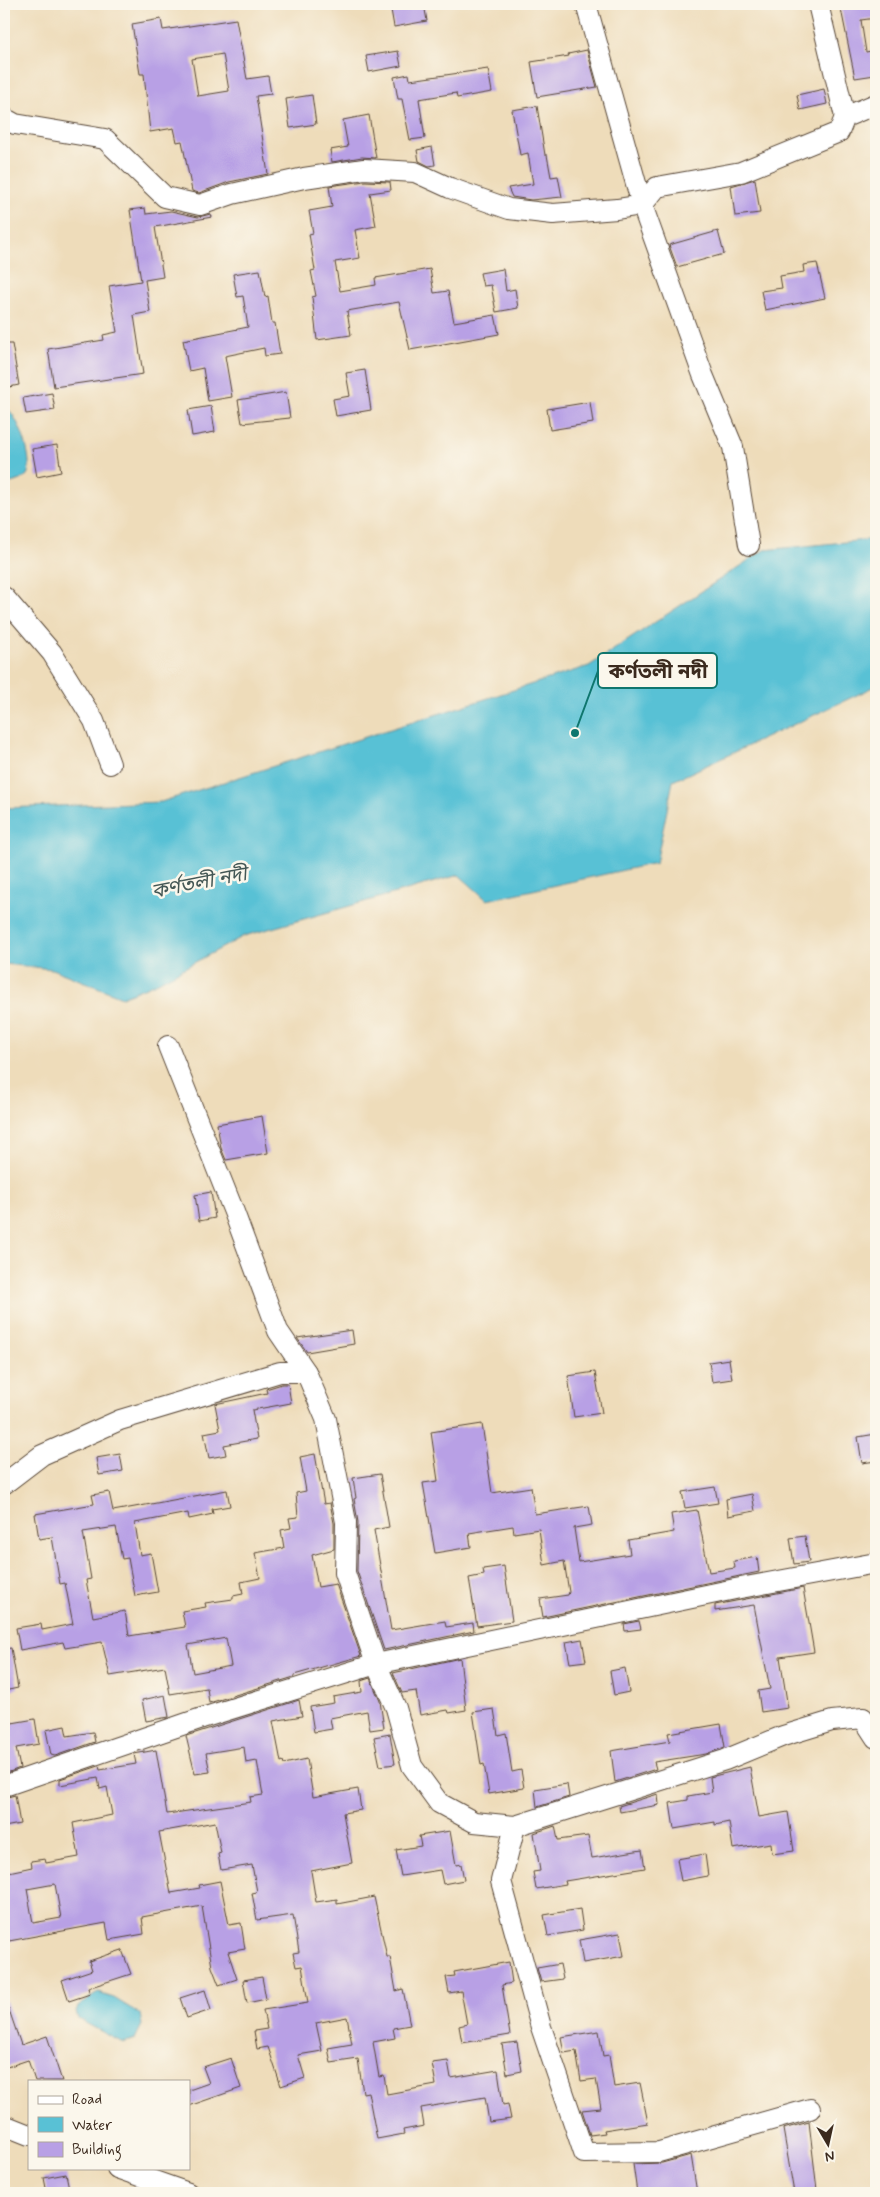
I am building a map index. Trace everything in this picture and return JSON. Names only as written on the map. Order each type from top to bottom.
[{"type":"street","points":[[586,4],[642,204],[702,375],[733,447],[749,545]]},
{"type":"street","points":[[4,118],[15,124],[105,139],[166,197],[200,205],[232,194],[304,178],[364,170],[415,172],[450,188],[509,209],[553,214],[617,209],[642,204],[657,187],[741,172],[839,132],[845,117],[818,4]]},
{"type":"street","points":[[845,117],[876,104]]},
{"type":"street","points":[[4,597],[52,653],[94,721],[110,764]]},
{"type":"street","points":[[168,1046],[234,1212],[278,1332],[306,1372],[326,1419],[340,1479],[346,1522],[345,1573],[376,1664],[396,1708],[412,1766],[439,1803],[474,1822],[514,1826],[725,1760],[782,1736],[832,1721],[863,1718],[876,1738]]},
{"type":"street","points":[[4,1484],[42,1455],[120,1420],[280,1372],[306,1372]]},
{"type":"street","points":[[4,1786],[202,1718],[376,1664],[735,1589],[876,1563]]},
{"type":"street","points":[[514,1826],[501,1881],[540,2027],[584,2153],[659,2152],[810,2108]]},
{"type":"street","points":[[4,2125],[28,2135]]},
{"type":"street","points":[[123,2170],[188,2193]]},
{"type":"water","points":[[4,406],[9,410],[20,427],[27,449],[29,468],[27,475],[21,480],[4,485]]},
{"type":"water","name":"কর্ণতলী নদী","points":[[876,539],[876,686],[673,781],[656,863],[487,900],[459,875],[244,936],[158,982],[122,997],[52,969],[4,964],[4,808],[161,802],[589,666],[764,550]]},
{"type":"water","points":[[98,1993],[114,1998],[140,2014],[142,2025],[135,2039],[123,2043],[78,2019],[76,2012],[79,2005]]},
{"type":"building","points":[[390,4],[424,4],[427,21],[394,27]]},
{"type":"building","points":[[840,4],[876,4],[876,18],[861,20],[866,52],[871,51],[875,75],[855,78]]},
{"type":"building","points":[[161,19],[163,30],[236,19],[247,79],[268,76],[271,94],[256,96],[268,174],[229,182],[199,193],[192,191],[182,141],[177,142],[174,128],[150,132],[144,74],[140,74],[132,24]],"holes":[[[223,54],[229,91],[198,96],[192,59]]]},
{"type":"building","points":[[587,50],[597,87],[537,97],[531,62],[569,56],[568,54]]},
{"type":"building","points":[[398,51],[401,66],[369,72],[366,56]]},
{"type":"building","points":[[488,69],[492,92],[457,98],[456,93],[419,99],[425,138],[410,140],[402,99],[398,99],[394,77],[409,74],[410,80]]},
{"type":"building","points":[[824,89],[827,104],[800,110],[797,95]]},
{"type":"building","points":[[312,95],[316,124],[290,128],[286,99]]},
{"type":"building","points":[[537,106],[545,155],[547,155],[551,177],[558,176],[562,197],[531,200],[512,197],[508,188],[533,184],[528,153],[520,155],[512,110]]},
{"type":"building","points":[[369,115],[376,158],[362,157],[332,162],[330,150],[348,147],[343,120]]},
{"type":"building","points":[[432,147],[435,165],[429,166],[419,161],[417,150]]},
{"type":"building","points":[[755,179],[760,213],[735,216],[731,186]]},
{"type":"building","points":[[365,181],[390,182],[391,190],[370,193],[376,226],[355,230],[360,258],[335,262],[340,291],[376,285],[375,278],[430,269],[434,293],[448,291],[454,322],[495,315],[499,334],[410,350],[399,302],[347,311],[351,335],[317,340],[312,297],[316,296],[311,271],[315,270],[309,234],[313,233],[309,211],[332,207],[329,186]]},
{"type":"building","points":[[145,208],[146,214],[171,211],[198,217],[211,214],[212,217],[155,227],[163,277],[145,280],[150,312],[134,315],[143,374],[54,387],[48,349],[104,340],[103,335],[117,332],[109,286],[141,281],[130,210]]},
{"type":"building","points":[[718,231],[724,254],[677,267],[669,245]]},
{"type":"building","points":[[817,263],[825,298],[765,310],[761,291],[782,288],[780,276],[804,272],[803,265]]},
{"type":"building","points":[[503,269],[506,291],[515,289],[518,308],[496,312],[491,285],[483,286],[480,273]]},
{"type":"building","points":[[260,270],[265,297],[268,296],[272,323],[275,323],[280,354],[265,356],[264,348],[225,356],[232,397],[208,401],[203,368],[189,371],[183,340],[248,327],[243,296],[237,297],[233,274]]},
{"type":"building","points":[[4,344],[12,344],[19,385],[4,388]]},
{"type":"building","points":[[365,370],[371,410],[336,416],[333,399],[350,396],[346,373]]},
{"type":"building","points":[[286,392],[290,418],[242,423],[238,400]]},
{"type":"building","points":[[52,393],[55,410],[26,414],[23,398]]},
{"type":"building","points":[[590,402],[593,423],[550,430],[547,409]]},
{"type":"building","points":[[211,406],[215,432],[192,436],[188,410]]},
{"type":"building","points":[[57,445],[61,472],[37,477],[32,449]]},
{"type":"building","points":[[262,1116],[268,1153],[226,1160],[221,1148],[217,1124]]},
{"type":"building","points":[[211,1192],[215,1218],[199,1221],[195,1195]]},
{"type":"building","points":[[352,1330],[354,1344],[307,1352],[297,1338]]},
{"type":"building","points":[[729,1359],[732,1379],[712,1382],[709,1362]]},
{"type":"building","points":[[595,1372],[602,1413],[574,1417],[568,1376]]},
{"type":"building","points":[[288,1384],[291,1403],[252,1410],[257,1439],[224,1445],[226,1455],[209,1458],[204,1433],[220,1430],[215,1404],[267,1393],[266,1389]]},
{"type":"building","points":[[482,1424],[492,1493],[531,1487],[535,1514],[589,1506],[592,1525],[574,1528],[579,1562],[630,1554],[628,1540],[674,1532],[671,1514],[697,1510],[709,1572],[735,1568],[734,1561],[757,1557],[759,1572],[543,1617],[540,1599],[568,1595],[569,1592],[564,1561],[544,1565],[539,1529],[514,1533],[513,1526],[469,1533],[471,1547],[435,1553],[423,1483],[438,1481],[431,1432]]},
{"type":"building","points":[[876,1434],[876,1461],[862,1463],[858,1437]]},
{"type":"building","points":[[120,1454],[123,1471],[99,1475],[96,1458]]},
{"type":"building","points":[[315,1454],[324,1504],[330,1503],[334,1523],[334,1549],[312,1555],[318,1587],[336,1584],[361,1656],[294,1675],[294,1677],[209,1703],[207,1688],[170,1694],[165,1667],[110,1676],[102,1642],[65,1648],[63,1642],[20,1650],[16,1628],[41,1624],[42,1630],[73,1624],[65,1583],[60,1584],[52,1537],[39,1539],[35,1514],[94,1504],[92,1495],[109,1492],[113,1511],[227,1490],[230,1506],[212,1509],[213,1514],[189,1519],[188,1513],[135,1523],[140,1555],[151,1553],[158,1592],[135,1596],[128,1558],[122,1559],[116,1527],[83,1532],[91,1579],[86,1580],[93,1617],[125,1611],[129,1636],[185,1627],[182,1611],[206,1607],[205,1603],[233,1599],[233,1596],[243,1594],[241,1582],[260,1578],[255,1553],[284,1548],[281,1530],[291,1528],[289,1518],[298,1517],[296,1493],[306,1491],[300,1457]],"holes":[[[226,1638],[231,1666],[193,1673],[188,1645]]]},
{"type":"building","points":[[380,1474],[389,1527],[374,1530],[391,1630],[445,1621],[446,1627],[473,1623],[474,1631],[384,1650],[357,1571],[358,1522],[353,1478]]},
{"type":"building","points":[[715,1487],[718,1503],[685,1508],[682,1492]]},
{"type":"building","points":[[752,1494],[755,1511],[728,1516],[726,1499]]},
{"type":"building","points":[[805,1536],[809,1562],[794,1564],[790,1538]]},
{"type":"building","points":[[504,1566],[512,1621],[477,1626],[469,1578],[484,1575],[483,1569]]},
{"type":"building","points":[[803,1588],[814,1652],[780,1657],[788,1708],[761,1712],[758,1691],[770,1689],[754,1605],[715,1611],[715,1605]]},
{"type":"building","points":[[639,1621],[641,1629],[625,1631],[624,1624]]},
{"type":"building","points":[[582,1639],[586,1661],[570,1663],[566,1642]]},
{"type":"building","points":[[11,1648],[18,1688],[4,1691],[4,1649]]},
{"type":"building","points":[[460,1658],[466,1710],[449,1713],[448,1710],[420,1715],[416,1691],[402,1693],[393,1673]]},
{"type":"building","points":[[625,1668],[629,1692],[614,1695],[610,1671]]},
{"type":"building","points":[[370,1678],[380,1701],[384,1728],[370,1730],[367,1711],[330,1718],[332,1729],[314,1732],[310,1707],[334,1703],[333,1697],[362,1692],[361,1681]]},
{"type":"building","points":[[165,1695],[169,1717],[146,1721],[142,1700]]},
{"type":"building","points":[[299,1700],[302,1716],[273,1721],[281,1762],[283,1761],[284,1764],[307,1759],[313,1797],[358,1789],[361,1810],[343,1813],[352,1863],[311,1871],[316,1902],[337,1899],[337,1904],[374,1897],[387,1957],[390,1957],[396,1991],[403,1989],[410,2025],[393,2028],[395,2038],[373,2042],[379,2077],[384,2076],[387,2094],[436,2085],[432,2063],[448,2061],[451,2078],[498,2070],[503,2105],[508,2104],[511,2119],[489,2122],[485,2097],[421,2108],[424,2126],[403,2130],[404,2134],[377,2139],[368,2092],[363,2093],[358,2059],[331,2063],[328,2048],[352,2044],[347,2017],[316,2023],[322,2051],[298,2055],[305,2078],[281,2086],[268,2047],[257,2049],[254,2031],[267,2029],[263,2010],[308,2003],[302,1966],[296,1967],[293,1953],[299,1952],[293,1915],[257,1920],[252,1893],[257,1892],[252,1865],[221,1870],[218,1854],[221,1853],[215,1822],[159,1832],[171,1893],[200,1888],[199,1885],[220,1881],[229,1925],[241,1923],[245,1949],[228,1952],[237,1979],[219,1985],[212,1967],[202,1906],[142,1917],[144,1934],[109,1940],[106,1923],[9,1941],[4,1915],[4,1873],[32,1867],[31,1861],[45,1859],[46,1863],[79,1857],[73,1823],[112,1815],[107,1787],[100,1789],[98,1778],[60,1785],[60,1779],[99,1766],[100,1770],[136,1764],[134,1754],[156,1750],[167,1814],[251,1802],[250,1797],[263,1795],[257,1761],[246,1763],[244,1747],[206,1753],[210,1772],[195,1774],[186,1736]],"holes":[[[55,1884],[61,1918],[33,1923],[27,1889]]]},
{"type":"building","points":[[494,1709],[498,1735],[506,1733],[512,1772],[521,1770],[524,1788],[489,1794],[484,1764],[481,1765],[473,1712]]},
{"type":"building","points":[[11,1719],[12,1723],[35,1719],[39,1744],[16,1748],[20,1768],[4,1774],[4,1720]]},
{"type":"building","points":[[721,1724],[725,1747],[706,1754],[654,1762],[656,1769],[615,1782],[611,1751],[670,1741],[668,1733]]},
{"type":"building","points":[[65,1726],[67,1736],[93,1732],[95,1742],[55,1756],[51,1755],[46,1730]]},
{"type":"building","points":[[390,1734],[395,1764],[380,1766],[374,1737]]},
{"type":"building","points":[[750,1767],[759,1817],[788,1812],[794,1851],[772,1854],[771,1843],[733,1849],[729,1822],[715,1825],[715,1822],[674,1829],[670,1803],[688,1800],[688,1796],[712,1792],[710,1777]]},
{"type":"building","points":[[567,1784],[569,1797],[537,1807],[535,1789]]},
{"type":"building","points":[[658,1794],[659,1805],[620,1812],[619,1806]]},
{"type":"building","points":[[15,1795],[20,1824],[4,1827],[4,1798]]},
{"type":"building","points":[[555,1826],[558,1840],[588,1836],[592,1858],[642,1850],[645,1868],[565,1881],[566,1884],[536,1889],[533,1872],[540,1871],[534,1833]]},
{"type":"building","points":[[450,1831],[456,1865],[461,1864],[464,1880],[443,1884],[440,1870],[401,1876],[396,1850],[421,1846],[419,1836]]},
{"type":"building","points":[[705,1854],[708,1876],[681,1881],[677,1859]]},
{"type":"building","points":[[580,1909],[583,1930],[548,1936],[544,1915]]},
{"type":"building","points":[[620,1933],[624,1956],[583,1963],[579,1940]]},
{"type":"building","points":[[122,1950],[131,1974],[88,1988],[90,1994],[69,2001],[62,1980],[92,1970],[89,1961]]},
{"type":"building","points":[[509,1962],[512,1983],[502,1985],[510,2035],[462,2043],[459,2026],[467,2024],[461,1991],[449,1993],[446,1977],[455,1976],[454,1972]]},
{"type":"building","points":[[560,1964],[563,1979],[541,1982],[537,1968]]},
{"type":"building","points":[[262,1977],[266,1999],[247,2003],[243,1980]]},
{"type":"building","points":[[205,1990],[211,2010],[187,2018],[180,1998]]},
{"type":"building","points":[[6,2001],[21,2045],[47,2036],[62,2080],[35,2080],[28,2060],[4,2068],[4,2002]]},
{"type":"building","points":[[599,2031],[603,2056],[609,2055],[614,2087],[640,2083],[648,2123],[604,2130],[605,2133],[590,2135],[582,2110],[601,2108],[596,2079],[581,2081],[576,2051],[564,2053],[561,2037]]},
{"type":"building","points":[[517,2042],[522,2071],[507,2074],[502,2044]]},
{"type":"building","points":[[231,2058],[241,2088],[190,2106],[190,2090],[209,2083],[203,2067]]},
{"type":"building","points":[[809,2122],[817,2190],[794,2193],[783,2129]]},
{"type":"building","points":[[691,2155],[697,2193],[637,2193],[633,2164],[662,2163]]},
{"type":"building","points":[[66,2174],[70,2193],[47,2193],[44,2178]]},
{"type":"place","name":"কর্ণতলী নদী","points":[[575,733]]}]
